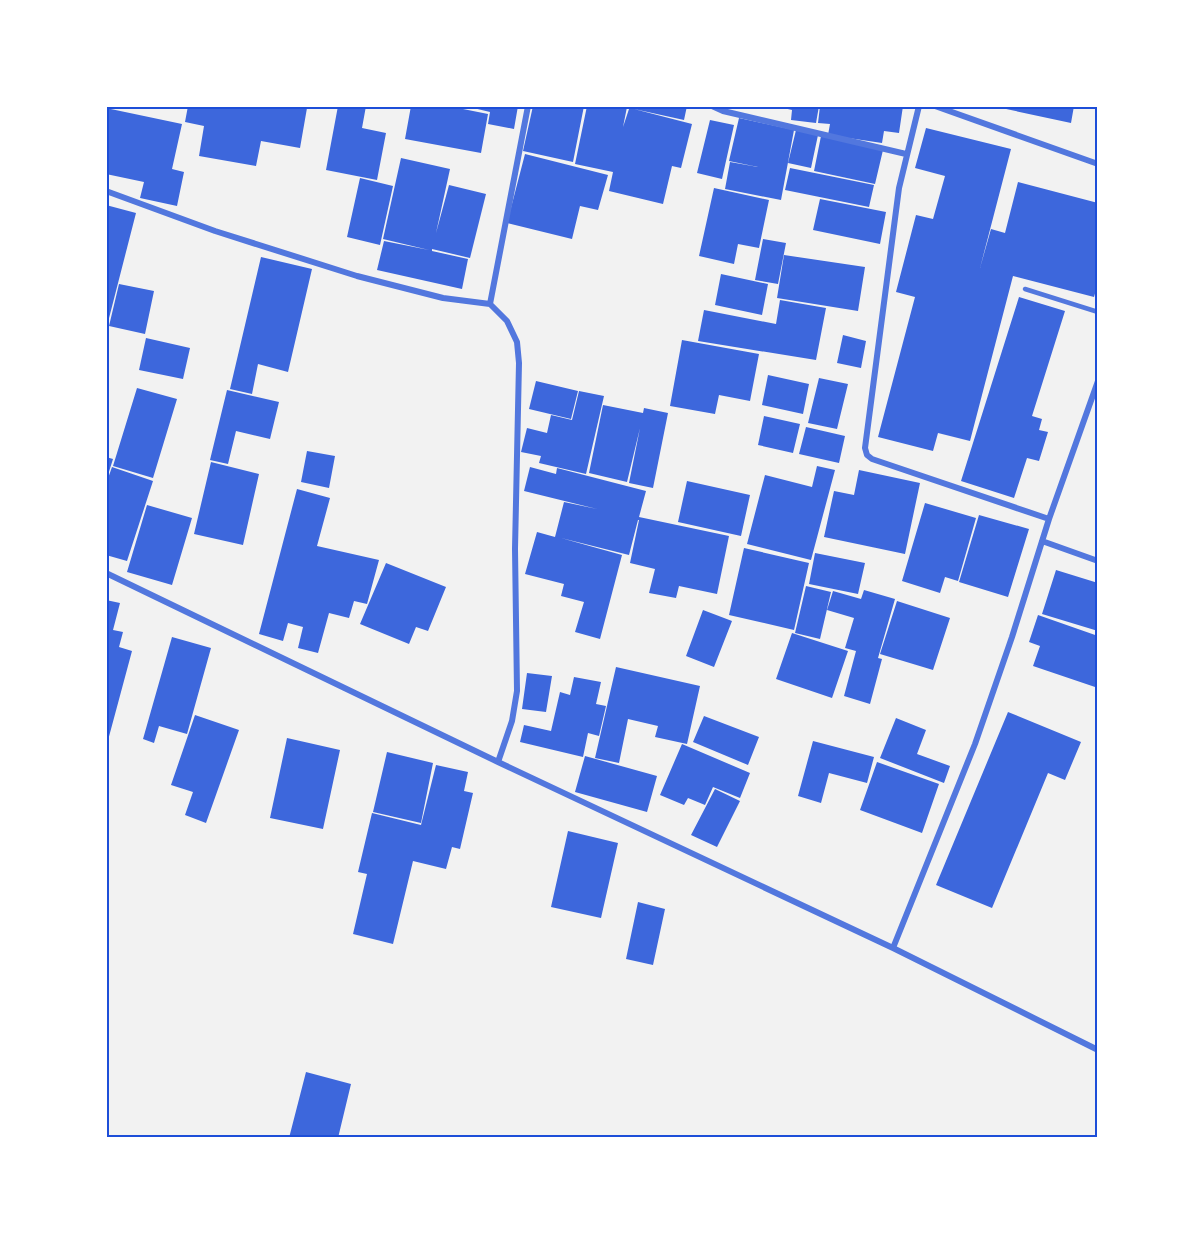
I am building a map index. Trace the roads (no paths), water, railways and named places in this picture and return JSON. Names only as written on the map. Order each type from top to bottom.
[{"type":"street","points":[[490,304],[528,106]]},
{"type":"street","points":[[712,106],[723,111],[906,154]]},
{"type":"street","points":[[919,106],[906,154],[890,246],[865,448],[867,456],[1049,519]]},
{"type":"street","points":[[935,106],[1098,164]]},
{"type":"street","points":[[106,191],[215,231],[345,272],[443,298],[490,304],[507,321],[517,342],[520,387],[515,549],[517,691],[512,721],[498,762]]},
{"type":"street","points":[[893,948],[975,744],[1049,519],[1098,381]]},
{"type":"street","points":[[1042,541],[1098,561]]},
{"type":"street","points":[[106,573],[498,762],[893,948],[1098,1050]]},
{"type":"lane","points":[[1025,289],[1098,312]]}]
